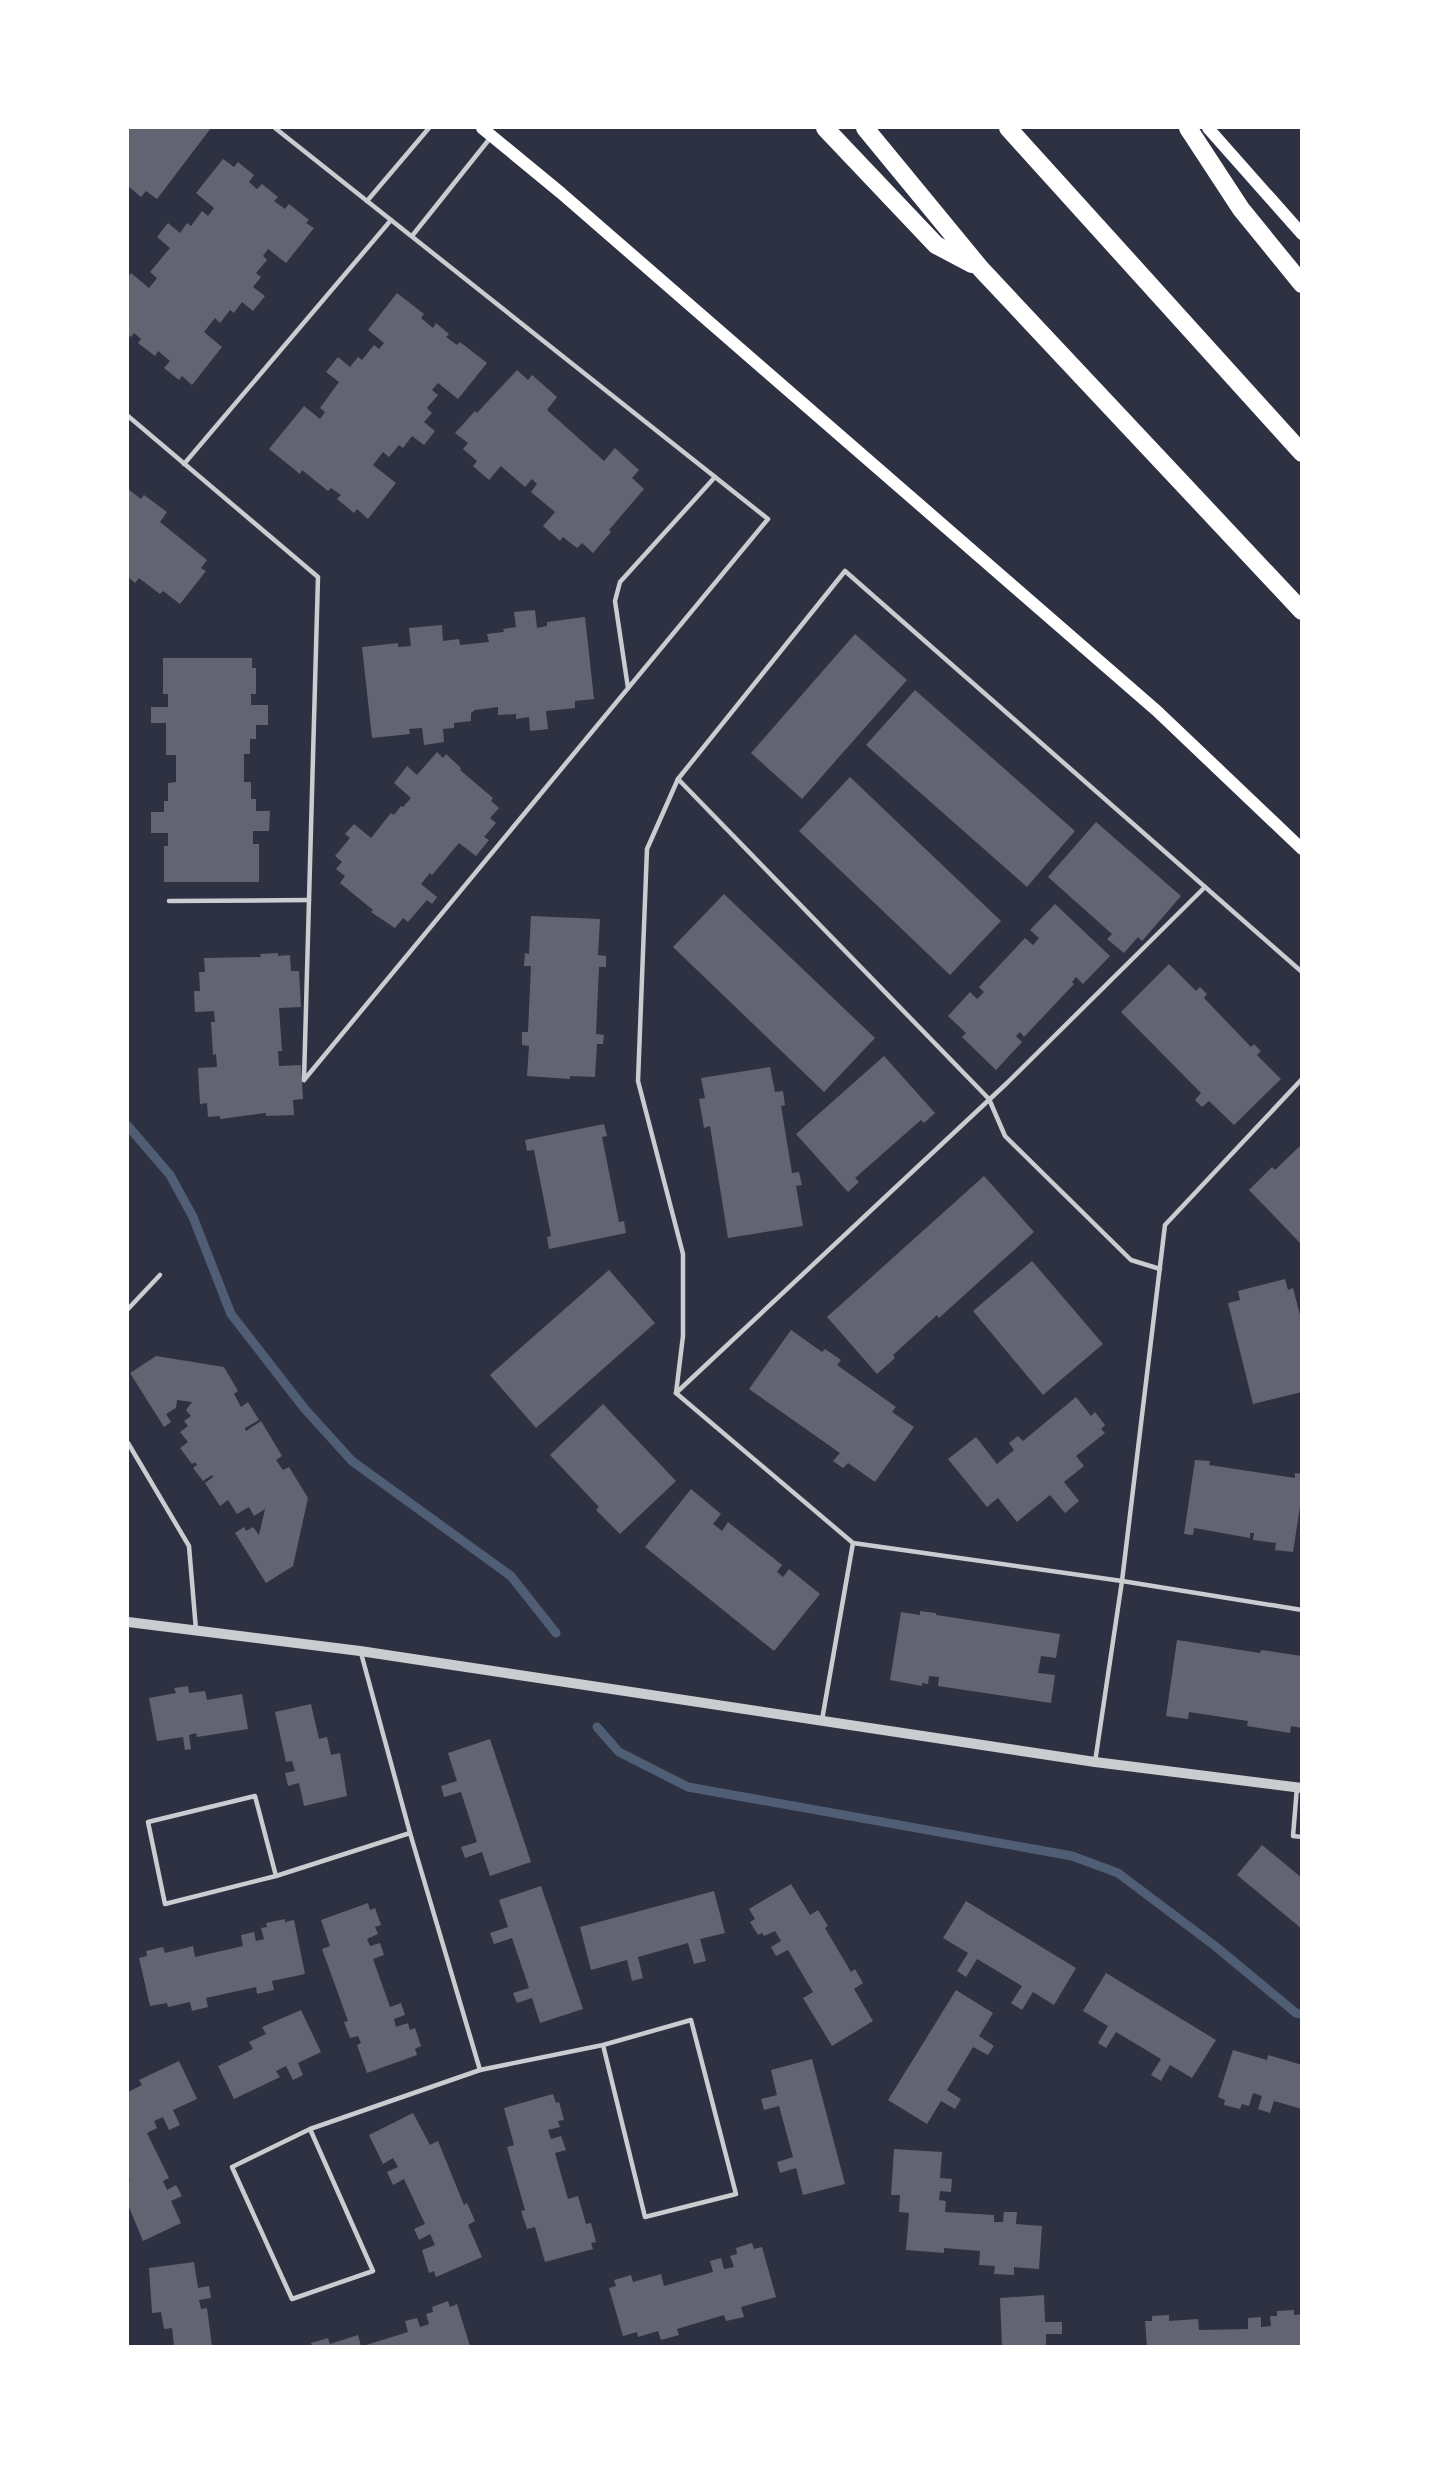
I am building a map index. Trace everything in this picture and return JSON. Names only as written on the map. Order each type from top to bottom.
[{"type":"highway","points":[[825,128],[936,245],[981,269]]},
{"type":"highway","points":[[865,128],[981,269],[1302,611]]},
{"type":"highway","points":[[1008,128],[1302,453]]},
{"type":"highway","points":[[1188,128],[1240,209],[1302,284]]},
{"type":"main road","points":[[482,128],[1157,711],[1302,849]]},
{"type":"main road","points":[[1208,128],[1302,234]]},
{"type":"street","points":[[128,1622],[360,1650],[1095,1762],[1299,1788]]},
{"type":"lane","points":[[128,416],[318,577],[304,1080],[768,519],[275,128]]},
{"type":"lane","points":[[367,201],[429,128]]},
{"type":"lane","points":[[412,236],[492,136]]},
{"type":"lane","points":[[184,464],[391,220]]},
{"type":"lane","points":[[628,688],[615,601],[620,582],[715,477]]},
{"type":"lane","points":[[676,1393],[683,1335],[683,1254],[638,1081],[647,849],[678,779],[845,571],[1302,972]]},
{"type":"lane","points":[[678,779],[989,1100],[1005,1136],[1131,1260],[1160,1269]]},
{"type":"lane","points":[[676,1393],[989,1100],[1205,887]]},
{"type":"lane","points":[[169,901],[309,900]]},
{"type":"lane","points":[[1095,1762],[1122,1581],[1165,1225],[1302,1079]]},
{"type":"lane","points":[[128,1309],[160,1275]]},
{"type":"lane","points":[[676,1393],[853,1543],[1122,1581],[1302,1610]]},
{"type":"lane","points":[[128,1443],[189,1546],[196,1632]]},
{"type":"lane","points":[[822,1720],[853,1543]]},
{"type":"lane","points":[[360,1650],[410,1833],[480,2070]]},
{"type":"lane","points":[[1299,1788],[1293,1836],[1302,1837]]},
{"type":"lane","points":[[276,1876],[255,1796],[148,1822],[165,1904],[276,1876],[410,1833]]},
{"type":"lane","points":[[310,2129],[373,2271],[292,2299],[232,2167],[310,2129],[480,2070],[603,2045],[691,2020],[736,2194],[645,2217],[603,2045]]},
{"type":"building","points":[[128,128],[211,128],[157,199],[146,191],[141,197],[128,186]]},
{"type":"building","points":[[223,159],[234,167],[238,162],[254,175],[249,182],[257,189],[262,184],[278,197],[274,201],[285,209],[289,204],[309,220],[306,223],[314,228],[286,263],[268,249],[263,256],[267,260],[256,273],[261,277],[253,287],[265,296],[253,311],[242,302],[234,313],[230,310],[220,323],[215,318],[204,332],[222,347],[192,385],[182,376],[179,380],[164,368],[170,361],[158,351],[155,356],[138,343],[141,339],[134,333],[131,337],[128,335],[128,277],[131,273],[149,288],[157,278],[150,272],[170,248],[157,237],[168,223],[180,233],[187,223],[191,226],[202,211],[208,216],[214,208],[196,193]]},
{"type":"building","points":[[397,293],[424,314],[421,318],[433,328],[436,323],[449,334],[446,337],[457,345],[460,342],[487,363],[458,399],[438,383],[432,390],[438,395],[427,408],[432,413],[424,422],[435,431],[424,445],[412,436],[403,448],[399,445],[389,457],[383,452],[373,465],[396,483],[368,519],[357,509],[354,513],[337,499],[341,495],[331,488],[328,491],[302,470],[300,474],[269,449],[304,406],[320,419],[325,412],[320,408],[339,382],[326,372],[338,357],[350,367],[358,357],[362,360],[374,345],[379,349],[384,343],[368,330]]},
{"type":"building","points":[[517,370],[528,380],[532,375],[557,397],[547,410],[604,461],[615,448],[639,470],[632,478],[644,489],[609,530],[611,532],[593,553],[582,543],[577,548],[563,537],[560,541],[543,526],[555,512],[531,492],[537,484],[532,479],[525,487],[501,466],[489,480],[473,466],[477,461],[463,449],[468,443],[455,433]]},
{"type":"building","points":[[128,489],[141,499],[144,495],[167,512],[160,522],[207,560],[201,568],[206,571],[180,604],[163,591],[160,594],[139,578],[135,583],[128,577]]},
{"type":"building","points":[[535,610],[537,628],[547,626],[547,622],[585,617],[594,699],[575,701],[575,708],[546,711],[548,729],[530,731],[529,717],[516,719],[516,714],[498,715],[498,707],[475,710],[471,713],[471,721],[454,723],[454,728],[443,729],[444,742],[424,745],[422,728],[409,729],[410,734],[372,738],[362,647],[398,643],[398,647],[411,646],[409,628],[442,625],[443,641],[459,639],[460,645],[489,642],[487,634],[504,632],[503,629],[516,627],[514,612]]},
{"type":"building","points":[[855,634],[907,680],[802,799],[751,753]]},
{"type":"building","points":[[163,658],[252,658],[252,668],[256,668],[256,694],[251,694],[251,705],[268,705],[268,725],[256,725],[256,739],[250,739],[250,754],[244,754],[244,782],[251,782],[251,799],[256,799],[256,811],[270,811],[269,831],[253,831],[253,844],[259,844],[259,882],[164,882],[164,846],[168,846],[168,833],[151,833],[151,812],[164,812],[164,801],[168,801],[168,783],[176,782],[176,755],[166,755],[166,723],[151,723],[151,707],[168,707],[168,694],[163,694]]},
{"type":"building","points":[[915,690],[1075,831],[1027,887],[866,745]]},
{"type":"building","points":[[437,752],[443,758],[446,754],[461,768],[460,770],[493,798],[491,801],[499,808],[490,818],[496,823],[484,837],[489,840],[476,856],[459,843],[432,875],[430,873],[421,884],[437,897],[432,904],[427,900],[408,922],[403,918],[395,928],[371,912],[373,910],[340,883],[345,876],[336,869],[342,862],[335,856],[350,838],[345,834],[354,824],[371,838],[391,813],[394,815],[401,806],[403,807],[411,798],[394,783],[407,766],[417,775]]},
{"type":"building","points":[[850,777],[1001,921],[950,975],[799,831]]},
{"type":"building","points":[[1096,822],[1181,896],[1142,941],[1138,937],[1124,953],[1107,939],[1112,934],[1048,877]]},
{"type":"building","points":[[724,894],[875,1038],[824,1092],[673,947]]},
{"type":"building","points":[[1055,904],[1110,956],[1083,984],[1076,977],[1072,982],[1074,984],[1024,1037],[1020,1032],[1016,1036],[1022,1042],[996,1070],[962,1037],[966,1033],[948,1016],[970,992],[977,999],[984,992],[979,987],[1025,938],[1033,945],[1039,938],[1030,930]]},
{"type":"building","points":[[531,916],[600,919],[598,955],[606,956],[606,967],[599,967],[596,1034],[604,1035],[603,1044],[597,1044],[595,1077],[570,1076],[570,1079],[527,1076],[529,1046],[522,1045],[522,1032],[528,1032],[531,966],[524,966],[525,953],[529,954]]},
{"type":"building","points":[[278,953],[278,956],[290,955],[291,971],[299,971],[301,1007],[279,1008],[282,1051],[278,1051],[279,1066],[301,1065],[303,1099],[293,1100],[294,1115],[266,1116],[266,1113],[220,1119],[220,1116],[208,1117],[207,1103],[200,1104],[198,1068],[217,1067],[216,1054],[213,1055],[211,1022],[215,1022],[214,1011],[195,1012],[194,991],[200,991],[199,972],[205,972],[204,958],[261,957],[260,954]]},
{"type":"building","points":[[1169,964],[1196,991],[1200,987],[1207,994],[1204,998],[1251,1047],[1254,1044],[1261,1051],[1257,1055],[1281,1079],[1234,1125],[1209,1101],[1202,1107],[1195,1100],[1201,1093],[1121,1012]]},
{"type":"building","points":[[884,1056],[935,1113],[924,1123],[921,1120],[855,1178],[859,1182],[848,1192],[796,1134]]},
{"type":"building","points":[[770,1067],[775,1092],[783,1091],[785,1105],[781,1106],[792,1173],[799,1172],[802,1185],[796,1186],[803,1226],[728,1238],[710,1126],[704,1128],[699,1099],[705,1098],[701,1078]]},
{"type":"building","points":[[604,1124],[607,1136],[602,1137],[619,1222],[624,1221],[626,1233],[549,1249],[547,1237],[551,1236],[534,1150],[527,1151],[525,1140]]},
{"type":"building","points":[[1302,1144],[1302,1245],[1249,1190],[1272,1167],[1275,1170]]},
{"type":"building","points":[[984,1176],[1034,1232],[939,1318],[937,1315],[893,1355],[895,1358],[877,1374],[827,1317]]},
{"type":"building","points":[[1032,1261],[1103,1344],[1043,1395],[973,1311]]},
{"type":"building","points":[[609,1270],[655,1323],[536,1428],[490,1375]]},
{"type":"building","points":[[1285,1279],[1288,1290],[1293,1288],[1302,1323],[1302,1392],[1253,1404],[1228,1303],[1240,1300],[1238,1291]]},
{"type":"building","points":[[791,1330],[822,1352],[825,1349],[841,1360],[837,1365],[896,1407],[892,1412],[914,1427],[875,1482],[848,1463],[843,1468],[833,1461],[840,1453],[749,1389]]},
{"type":"building","points":[[156,1356],[224,1367],[238,1391],[234,1394],[241,1407],[248,1402],[259,1420],[245,1428],[246,1431],[261,1421],[282,1456],[276,1460],[283,1470],[289,1467],[308,1498],[293,1566],[266,1583],[235,1533],[244,1527],[246,1531],[253,1527],[259,1535],[265,1509],[254,1516],[249,1507],[237,1514],[228,1500],[220,1506],[205,1483],[213,1477],[212,1475],[203,1481],[193,1468],[197,1465],[195,1462],[192,1464],[180,1448],[188,1442],[180,1432],[188,1426],[184,1421],[191,1416],[186,1410],[192,1402],[177,1400],[176,1408],[166,1414],[171,1422],[164,1427],[130,1373]]},
{"type":"building","points":[[1076,1397],[1091,1416],[1095,1412],[1105,1425],[1101,1429],[1105,1433],[1076,1456],[1084,1466],[1064,1482],[1079,1501],[1065,1513],[1050,1495],[1017,1522],[998,1498],[987,1507],[948,1459],[976,1437],[997,1464],[1014,1450],[1009,1443],[1018,1436],[1023,1441]]},
{"type":"building","points":[[603,1404],[676,1481],[620,1534],[596,1510],[599,1507],[550,1455]]},
{"type":"building","points":[[1195,1460],[1210,1461],[1209,1465],[1295,1478],[1295,1473],[1302,1474],[1302,1494],[1293,1552],[1275,1550],[1276,1543],[1253,1540],[1254,1533],[1250,1533],[1250,1538],[1194,1528],[1193,1535],[1184,1534]]},
{"type":"building","points":[[691,1489],[721,1514],[713,1524],[722,1531],[728,1522],[782,1565],[777,1572],[783,1577],[789,1569],[820,1594],[774,1651],[645,1547]]},
{"type":"building","points":[[920,1611],[1060,1634],[1056,1658],[1041,1656],[1038,1673],[1055,1675],[1051,1703],[938,1686],[939,1677],[929,1676],[928,1684],[922,1683],[922,1686],[890,1680],[901,1612],[920,1615]]},
{"type":"building","points":[[1177,1640],[1260,1653],[1261,1650],[1302,1656],[1302,1728],[1291,1726],[1290,1733],[1247,1726],[1248,1721],[1189,1712],[1188,1719],[1166,1716]]},
{"type":"building","points":[[188,1686],[189,1693],[205,1691],[207,1700],[242,1694],[248,1729],[197,1737],[196,1733],[189,1735],[191,1749],[185,1750],[183,1737],[157,1741],[149,1698],[176,1693],[174,1688]]},
{"type":"building","points":[[311,1704],[319,1739],[327,1737],[331,1755],[340,1753],[347,1796],[304,1806],[299,1783],[288,1786],[285,1773],[295,1771],[292,1761],[286,1762],[275,1712]]},
{"type":"building","points":[[490,1739],[531,1862],[490,1876],[482,1852],[465,1858],[461,1847],[477,1842],[461,1792],[444,1797],[441,1786],[457,1781],[448,1753]]},
{"type":"building","points":[[1262,1845],[1302,1878],[1302,1929],[1237,1875]]},
{"type":"building","points":[[791,1884],[810,1915],[818,1910],[828,1926],[825,1928],[851,1972],[855,1969],[863,1983],[854,1989],[873,2021],[832,2046],[803,1998],[813,1992],[788,1950],[776,1956],[771,1947],[781,1941],[775,1931],[764,1936],[762,1933],[758,1935],[750,1922],[755,1919],[749,1909]]},
{"type":"building","points":[[541,1886],[583,2009],[540,2023],[532,1998],[517,2003],[513,1993],[529,1988],[512,1938],[494,1944],[490,1933],[508,1927],[499,1900]]},
{"type":"building","points":[[714,1891],[725,1933],[700,1939],[706,1961],[694,1964],[688,1943],[638,1957],[643,1978],[632,1981],[627,1960],[591,1970],[580,1927]]},
{"type":"building","points":[[966,1901],[1076,1968],[1054,2005],[1033,1992],[1022,2010],[1011,2003],[1022,1986],[977,1959],[966,1977],[957,1971],[968,1953],[943,1938]]},
{"type":"building","points":[[368,1903],[370,1910],[375,1908],[381,1925],[375,1927],[378,1934],[367,1939],[370,1946],[380,1943],[384,1955],[373,1959],[390,2007],[401,2003],[405,2015],[394,2019],[396,2027],[408,2023],[410,2030],[415,2028],[421,2046],[415,2049],[417,2055],[367,2073],[357,2045],[361,2043],[358,2036],[350,2038],[344,2022],[348,2021],[322,1949],[330,1946],[321,1920]]},
{"type":"building","points":[[285,1919],[285,1922],[294,1920],[305,1974],[272,1981],[274,1990],[257,1994],[256,1987],[206,1998],[208,2007],[192,2011],[190,2002],[168,2007],[167,2003],[150,2006],[139,1958],[147,1956],[146,1951],[163,1947],[165,1953],[193,1946],[195,1957],[243,1946],[241,1935],[254,1932],[256,1941],[264,1939],[261,1928],[267,1927],[266,1923]]},
{"type":"building","points":[[1106,1973],[1216,2040],[1192,2078],[1170,2065],[1161,2081],[1151,2075],[1161,2059],[1116,2032],[1106,2048],[1098,2043],[1108,2026],[1083,2011]]},
{"type":"building","points":[[956,1990],[993,2013],[979,2036],[994,2046],[988,2055],[973,2047],[947,2090],[961,2099],[955,2109],[941,2101],[927,2124],[888,2100]]},
{"type":"building","points":[[301,2010],[321,2052],[298,2063],[303,2075],[293,2080],[286,2066],[276,2071],[280,2077],[234,2099],[218,2066],[253,2049],[249,2042],[266,2034],[262,2027]]},
{"type":"building","points":[[1233,2050],[1267,2060],[1268,2055],[1302,2065],[1302,2109],[1274,2101],[1270,2113],[1258,2109],[1262,2096],[1253,2093],[1249,2106],[1242,2104],[1240,2109],[1224,2105],[1225,2100],[1218,2097]]},
{"type":"building","points":[[812,2059],[845,2184],[803,2195],[796,2168],[780,2173],[777,2162],[793,2157],[779,2106],[764,2110],[761,2099],[777,2095],[771,2070]]},
{"type":"building","points":[[179,2061],[197,2099],[173,2110],[180,2125],[169,2130],[163,2117],[154,2121],[157,2128],[147,2133],[169,2178],[163,2181],[167,2190],[176,2185],[182,2196],[171,2201],[181,2223],[143,2241],[128,2205],[128,2183],[130,2181],[128,2175],[128,2092],[142,2085],[139,2080]]},
{"type":"building","points":[[553,2094],[556,2103],[559,2102],[564,2120],[558,2121],[560,2127],[548,2130],[551,2139],[561,2136],[566,2150],[555,2153],[568,2199],[578,2196],[586,2224],[591,2223],[596,2242],[591,2243],[593,2249],[545,2262],[535,2227],[527,2229],[521,2211],[525,2210],[507,2147],[514,2145],[504,2108]]},
{"type":"building","points":[[413,2113],[430,2145],[438,2141],[464,2205],[467,2203],[475,2221],[468,2225],[482,2257],[436,2277],[434,2271],[429,2273],[422,2250],[435,2245],[430,2234],[419,2240],[414,2229],[425,2224],[404,2179],[393,2185],[387,2172],[398,2167],[393,2158],[383,2164],[369,2135]]},
{"type":"building","points":[[894,2149],[942,2152],[940,2178],[952,2179],[951,2192],[940,2191],[939,2200],[946,2201],[945,2212],[994,2215],[994,2222],[1003,2222],[1004,2212],[1017,2212],[1016,2224],[1042,2226],[1039,2269],[1014,2267],[1014,2275],[994,2274],[995,2266],[979,2265],[980,2251],[944,2248],[944,2253],[906,2250],[909,2213],[899,2212],[900,2195],[891,2195]]},
{"type":"building","points":[[752,2243],[754,2249],[762,2247],[776,2297],[741,2307],[744,2317],[726,2321],[724,2315],[677,2329],[679,2335],[661,2340],[658,2331],[638,2337],[637,2332],[623,2336],[609,2288],[616,2286],[614,2280],[631,2275],[633,2282],[661,2274],[664,2286],[713,2272],[710,2261],[721,2258],[724,2269],[734,2267],[730,2256],[737,2254],[736,2248]]},
{"type":"building","points":[[194,2262],[198,2288],[209,2286],[211,2298],[199,2300],[201,2309],[207,2308],[212,2346],[174,2346],[172,2328],[164,2329],[161,2312],[152,2313],[149,2268]]},
{"type":"building","points":[[1044,2295],[1045,2322],[1062,2322],[1062,2334],[1046,2334],[1046,2346],[1002,2346],[1000,2298]]},
{"type":"building","points":[[448,2301],[450,2307],[457,2304],[470,2346],[363,2346],[408,2332],[405,2321],[417,2318],[420,2327],[429,2324],[426,2314],[433,2312],[432,2307]]},
{"type":"building","points":[[1294,2310],[1294,2315],[1302,2314],[1302,2346],[1147,2346],[1145,2321],[1152,2321],[1152,2316],[1169,2315],[1169,2321],[1198,2319],[1199,2330],[1248,2329],[1248,2318],[1261,2317],[1261,2327],[1271,2326],[1270,2316],[1277,2316],[1277,2311]]},
{"type":"building","points":[[358,2335],[361,2346],[312,2346],[311,2343],[328,2338],[330,2344]]},
{"type":"waterway","points":[[128,1126],[170,1175],[193,1217],[231,1314],[304,1408],[352,1461],[511,1576],[556,1633]]},
{"type":"waterway","points":[[597,1727],[619,1752],[688,1787],[1072,1856],[1118,1873],[1215,1946],[1296,2013],[1302,2014]]}]
